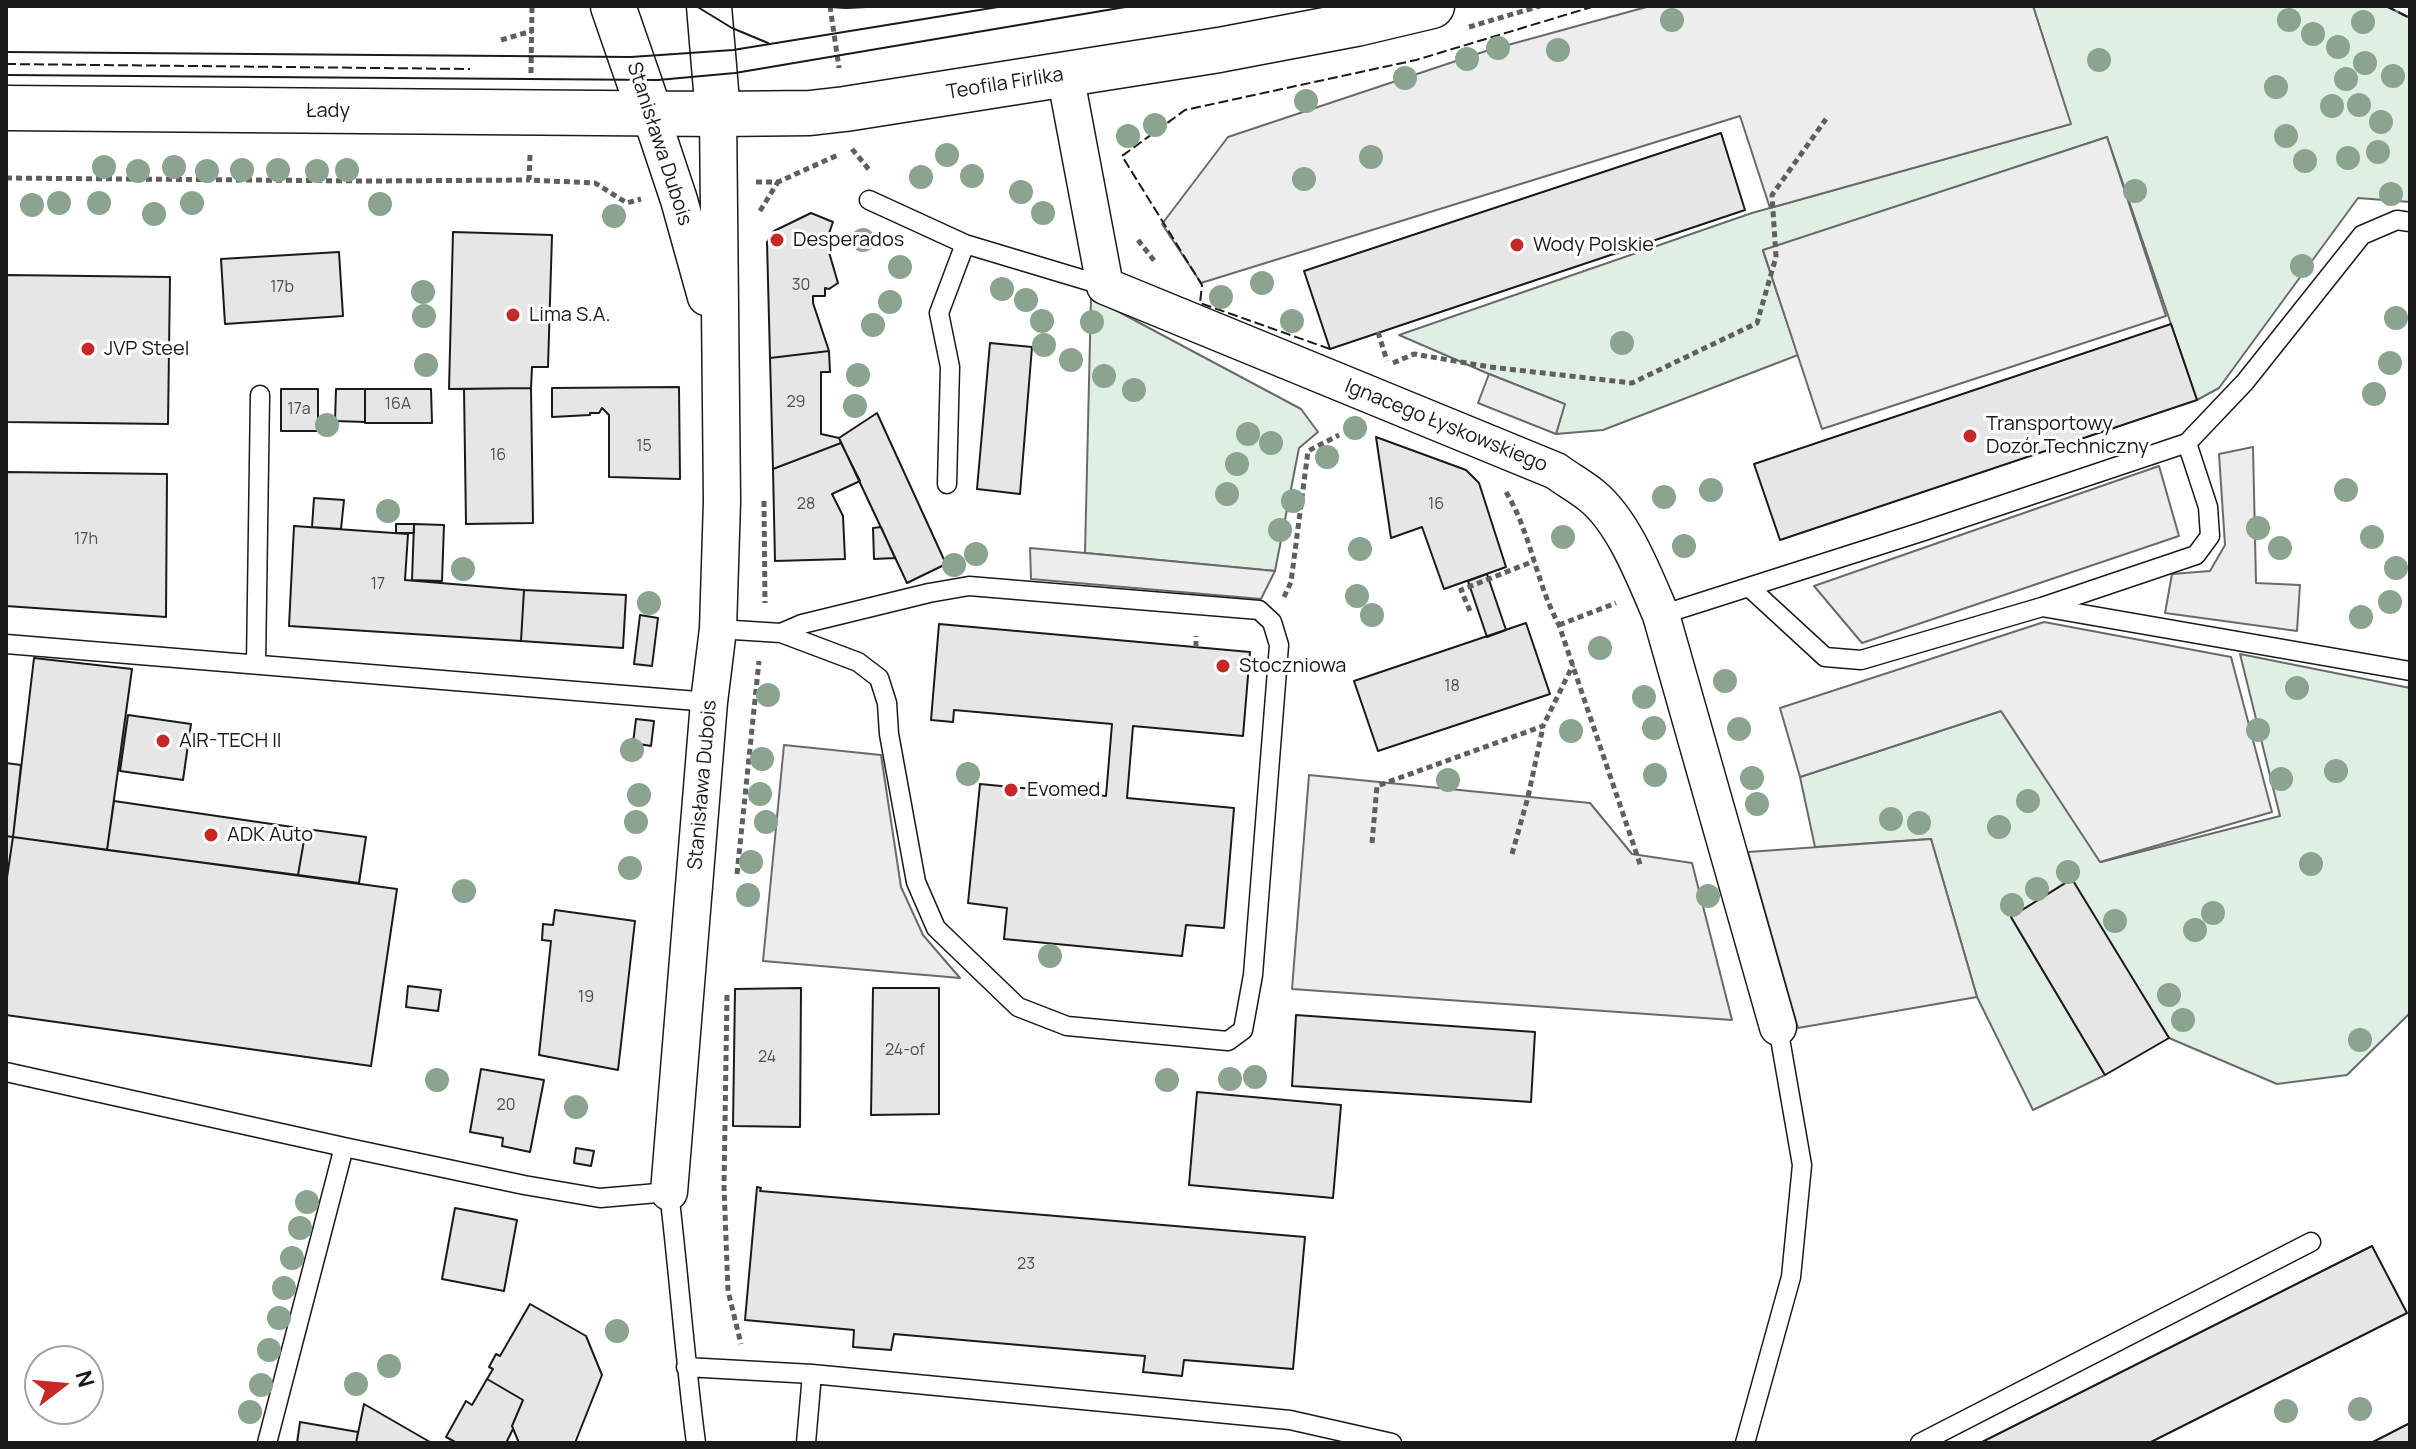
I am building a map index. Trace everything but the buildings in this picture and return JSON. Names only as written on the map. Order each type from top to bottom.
[{"type":"street","name":"Stanisława Dubois","points":[[613,6],[675,189],[710,314],[720,377]]},
{"type":"street","name":"Stanisława Dubois","points":[[669,1192],[709,702],[718,629],[722,501],[718,114],[709,6]]},
{"type":"street","name":"Teofila Firlika","points":[[650,113],[835,111],[1219,50],[1354,15],[1432,6]]},
{"type":"street","points":[[1065,74],[1105,286]]},
{"type":"street","name":"Łady","points":[[6,108],[650,113]]},
{"type":"street","name":"Ignacego Łyskowskiego","points":[[1105,286],[1556,471],[1594,498],[1622,533],[1661,615],[1778,1027]]},
{"type":"lane","points":[[869,200],[965,244],[1105,286]]},
{"type":"lane","points":[[1661,615],[2187,443],[2245,382],[2362,235],[2397,220],[2410,222]]},
{"type":"lane","points":[[947,484],[950,367],[939,313],[965,244]]},
{"type":"lane","points":[[256,664],[260,395]]},
{"type":"lane","points":[[1750,588],[1825,657],[1861,660],[2042,607],[2196,555],[2210,536],[2208,507],[2187,443]]},
{"type":"lane","points":[[718,629],[772,633],[858,662],[879,678],[887,703],[889,734],[916,882],[936,928],[1018,1007],[1067,1026],[1228,1041],[1243,1030],[1253,975],[1279,645],[1272,622],[1259,610],[969,586],[929,593],[772,633]]},
{"type":"lane","points":[[2042,607],[2410,671]]},
{"type":"lane","points":[[6,644],[709,702]]},
{"type":"lane","points":[[1745,1443],[1791,1277],[1802,1165],[1778,1027]]},
{"type":"lane","points":[[6,1072],[524,1185],[600,1198],[669,1192],[696,1443]]},
{"type":"lane","points":[[267,1443],[344,1147]]},
{"type":"lane","points":[[1920,1443],[2311,1242]]},
{"type":"lane","points":[[686,1367],[812,1374],[1290,1420],[1392,1443]]},
{"type":"lane","points":[[806,1443],[812,1374]]},
{"type":"path","points":[[501,40],[532,31]]},
{"type":"path","points":[[1378,332],[1388,365],[1414,354],[1490,367],[1632,383],[1757,323],[1776,257],[1772,195],[1826,119]]},
{"type":"path","points":[[760,224],[760,208],[778,182],[852,148],[876,178]]},
{"type":"path","points":[[529,158],[529,180]]},
{"type":"path","points":[[6,178],[529,180],[595,183],[627,203],[675,189]]},
{"type":"path","points":[[1137,239],[1163,272]]},
{"type":"path","points":[[1272,622],[1291,582],[1308,451],[1339,435]]},
{"type":"path","points":[[737,877],[772,633],[765,600],[764,490]]},
{"type":"path","points":[[1470,611],[1461,590],[1534,561]]},
{"type":"path","points":[[1537,569],[1574,664],[1641,867]]},
{"type":"path","points":[[1559,625],[1603,608]]},
{"type":"path","points":[[1196,636],[1196,647]]},
{"type":"path","points":[[1512,854],[1543,726],[1574,664]]},
{"type":"path","points":[[1372,843],[1377,786],[1543,726]]},
{"type":"path","points":[[727,984],[724,1186],[728,1291],[748,1370]]},
{"type":"green space","points":[[2033,6],[2386,6],[2410,18],[2410,202],[2358,198],[2219,388],[2197,400],[2107,137],[1763,251],[1798,355],[1603,430],[1556,434],[1564,404],[1399,335],[1752,213],[2070,124]]},
{"type":"green space","points":[[1091,297],[1301,409],[1318,432],[1299,448],[1275,571],[1085,553]]},
{"type":"green space","points":[[2240,654],[2410,688],[2410,1013],[2347,1075],[2277,1084],[2169,1038],[2071,879],[2011,917],[2105,1075],[2033,1110],[1977,997],[1931,839],[1815,847],[1800,777],[2001,711],[2101,862],[2280,816]]},
{"type":"shaded area","points":[[1650,6],[2033,6],[2071,124],[1770,208],[1740,116],[1201,283],[1162,224],[1228,137],[1486,51]]},
{"type":"shaded area","points":[[2107,137],[2166,316],[1822,429],[1763,250]]},
{"type":"shaded area","points":[[1489,374],[1565,404],[1556,434],[1478,403]]},
{"type":"shaded area","points":[[2253,447],[2256,583],[2300,585],[2297,631],[2165,613],[2172,574],[2210,571],[2225,545],[2219,454]]},
{"type":"shaded area","points":[[2159,466],[2179,536],[1862,643],[1814,586]]},
{"type":"shaded area","points":[[1030,548],[1275,571],[1261,599],[1031,579]]},
{"type":"shaded area","points":[[2044,622],[2231,657],[2272,812],[2100,862],[2001,711],[1800,777],[1780,708]]},
{"type":"shaded area","points":[[784,745],[881,755],[901,887],[923,935],[960,978],[763,961]]},
{"type":"shaded area","points":[[1309,775],[1590,803],[1632,854],[1692,863],[1732,1020],[1292,989]]},
{"type":"shaded area","points":[[1931,839],[1977,997],[1798,1028],[1748,852]]},
{"type":"tram line","points":[[696,6],[732,28],[768,43]]},
{"type":"tram line","points":[[816,6],[887,6]]},
{"type":"tram line","points":[[6,52],[631,57],[733,50],[1004,6]]},
{"type":"tram line","points":[[6,75],[658,80],[735,73],[1131,6]]},
{"type":"fence","points":[[1330,349],[1200,303],[1202,285],[1122,156],[1185,110],[1416,60],[1595,6]]},
{"type":"fence","points":[[2386,6],[2410,18]]},
{"type":"fence","points":[[6,64],[470,69]]},
{"type":"place","name":"Desperados","points":[[777,240]]},
{"type":"place","name":"Wody Polskie","points":[[1517,245]]},
{"type":"place","name":"Lima S.A.","points":[[513,315]]},
{"type":"place","name":"JVP Steel","points":[[88,349]]},
{"type":"place","name":"Transportowy Dozór Techniczny","points":[[1970,436]]},
{"type":"place","name":"Stoczniowa","points":[[1223,666]]},
{"type":"place","name":"AIR-TECH II","points":[[163,741]]},
{"type":"place","name":"Evomed","points":[[1011,790]]},
{"type":"place","name":"ADK Auto","points":[[211,835]]}]
